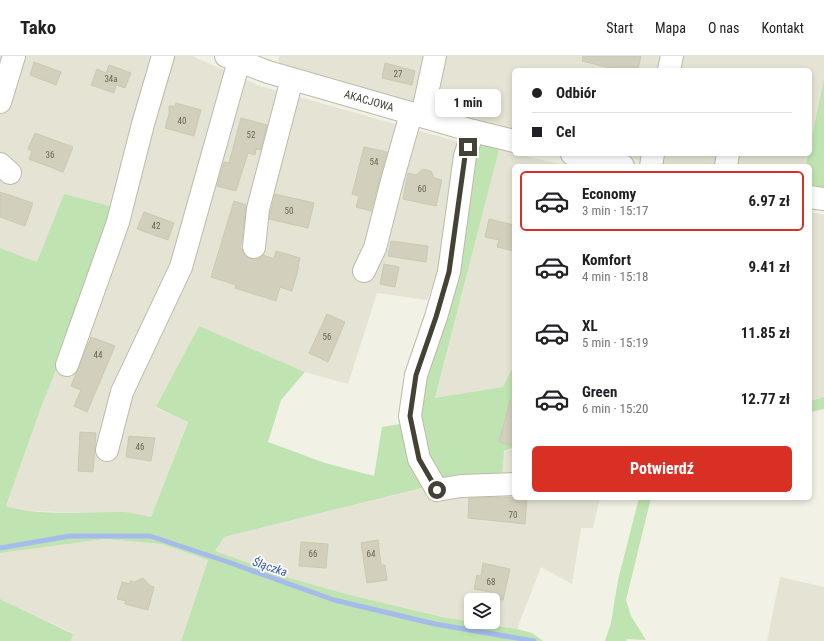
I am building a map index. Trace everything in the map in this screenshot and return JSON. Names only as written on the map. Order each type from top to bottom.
[{"type":"street","points":[[0,102],[14,56]]},
{"type":"street","points":[[67,365],[118,222],[143,124],[163,56]]},
{"type":"street","points":[[364,271],[375,248],[392,181],[416,115],[435,56]]},
{"type":"street","points":[[669,68],[672,56]]},
{"type":"street","points":[[107,450],[122,392],[181,267],[232,59]]},
{"type":"street","name":"AKACJOWA","points":[[232,59],[270,64],[292,79],[473,131],[512,141]]},
{"type":"street","points":[[254,247],[258,209],[292,79]]},
{"type":"street","points":[[473,131],[465,156],[449,272],[436,317],[416,375],[410,416],[419,459],[437,490],[461,486],[512,484]]},
{"type":"street","points":[[580,156],[614,164]]},
{"type":"street","points":[[812,197],[824,199]]},
{"type":"shaded area","points":[[0,56],[192,56],[260,86],[463,143],[443,261],[427,300],[377,293],[348,384],[305,372],[199,326],[156,408],[188,421],[151,517],[126,513],[17,510],[6,506],[43,402],[94,278],[37,262],[0,248]]},
{"type":"shaded area","points":[[279,56],[665,56],[662,68],[512,68],[512,129],[282,66],[278,60]]},
{"type":"shaded area","points":[[676,56],[824,56],[824,79],[812,136],[812,68],[673,68]]},
{"type":"shaded area","points":[[499,150],[512,153],[512,156],[525,156],[559,164],[512,164],[512,369],[504,387],[435,399]]},
{"type":"shaded area","points":[[621,156],[648,156],[647,162]]},
{"type":"shaded area","points":[[655,156],[808,156],[806,164],[654,163]]},
{"type":"shaded area","points":[[812,212],[824,215],[824,397],[812,400]]},
{"type":"shaded area","points":[[512,448],[512,500],[600,500],[593,528],[581,528],[572,584],[541,567],[517,629],[500,626],[500,593],[464,593],[464,621],[346,594],[290,578],[214,551],[224,537],[443,483]]},
{"type":"shaded area","points":[[105,539],[161,544],[208,560],[181,641],[71,641],[73,633],[0,599],[0,553]]},
{"type":"shaded area","points":[[780,577],[824,587],[824,641],[767,641]]},
{"type":"green space","points":[[824,79],[824,189],[812,187],[812,164],[806,164],[808,156],[812,156],[812,136]]},
{"type":"green space","points":[[477,143],[499,150],[435,398],[503,387],[512,369],[512,448],[504,451],[502,476],[443,483],[429,465],[415,403]]},
{"type":"green space","points":[[64,194],[117,208],[94,278],[43,402],[6,506],[33,511],[64,513],[124,512],[151,517],[188,422],[156,407],[199,326],[305,372],[281,400],[268,442],[325,463],[374,476],[382,427],[400,424],[426,487],[224,537],[215,551],[290,578],[346,594],[442,617],[464,621],[464,629],[500,629],[500,626],[532,633],[543,641],[181,641],[208,560],[161,544],[105,539],[0,553],[0,248],[37,262]]},
{"type":"green space","points":[[824,397],[824,409],[812,412],[812,400]]},
{"type":"green space","points":[[638,500],[651,500],[626,600],[631,616],[646,640],[627,639],[626,641],[605,641],[611,623],[618,580]]},
{"type":"green space","points":[[0,599],[73,634],[71,641],[0,641]]},
{"type":"building","points":[[583,56],[641,56],[638,68],[610,68],[582,61]]},
{"type":"building","points":[[34,62],[61,72],[56,85],[30,75]]},
{"type":"building","points":[[385,63],[415,71],[412,85],[382,78]]},
{"type":"building","points":[[109,65],[131,73],[125,88],[116,85],[114,93],[91,85],[97,69],[106,73]]},
{"type":"building","points":[[176,103],[201,110],[194,136],[165,128],[169,114],[169,106],[175,106]]},
{"type":"building","points":[[241,118],[267,125],[261,150],[256,149],[255,155],[248,153],[236,191],[217,186],[224,162],[229,163]]},
{"type":"building","points":[[35,133],[73,147],[63,172],[29,159],[32,151],[28,149]]},
{"type":"building","points":[[364,147],[387,152],[371,211],[356,207],[359,196],[352,194]]},
{"type":"building","points":[[423,169],[431,171],[434,178],[442,180],[436,206],[403,199],[408,173],[416,175]]},
{"type":"building","points":[[0,192],[33,203],[25,226],[0,217]]},
{"type":"building","points":[[275,194],[314,203],[308,228],[269,219]]},
{"type":"building","points":[[234,201],[246,205],[240,248],[246,257],[259,259],[263,255],[274,259],[276,251],[300,258],[292,291],[280,287],[276,301],[235,288],[236,285],[211,277]]},
{"type":"building","points":[[144,212],[174,223],[168,240],[137,229]]},
{"type":"building","points":[[489,219],[512,225],[512,251],[497,247],[499,240],[485,237]]},
{"type":"building","points":[[391,241],[428,246],[426,262],[388,256]]},
{"type":"building","points":[[384,264],[399,267],[395,287],[380,284]]},
{"type":"building","points":[[327,314],[345,322],[328,362],[309,353]]},
{"type":"building","points":[[91,337],[115,346],[87,412],[74,406],[81,390],[71,386]]},
{"type":"building","points":[[510,401],[512,402],[512,445],[499,442]]},
{"type":"building","points":[[80,432],[96,433],[93,472],[78,471]]},
{"type":"building","points":[[129,436],[155,438],[151,461],[126,457]]},
{"type":"building","points":[[512,497],[512,500],[527,500],[525,524],[468,518],[469,498]]},
{"type":"building","points":[[378,540],[381,565],[385,565],[387,580],[367,583],[361,543]]},
{"type":"building","points":[[301,542],[328,544],[326,568],[299,566]]},
{"type":"building","points":[[483,563],[510,569],[503,600],[500,600],[500,593],[491,593],[474,589],[477,575],[481,576]]},
{"type":"building","points":[[143,578],[150,586],[154,587],[148,610],[125,604],[126,601],[117,599],[122,582],[130,584],[130,581],[135,582]]},
{"type":"waterway","name":"Ślączka","points":[[0,548],[70,536],[150,536],[334,600],[435,624],[534,641]]},
{"type":"route","points":[[437,490],[419,459],[410,416],[416,375],[436,317],[449,272],[465,156],[468,147]]}]
